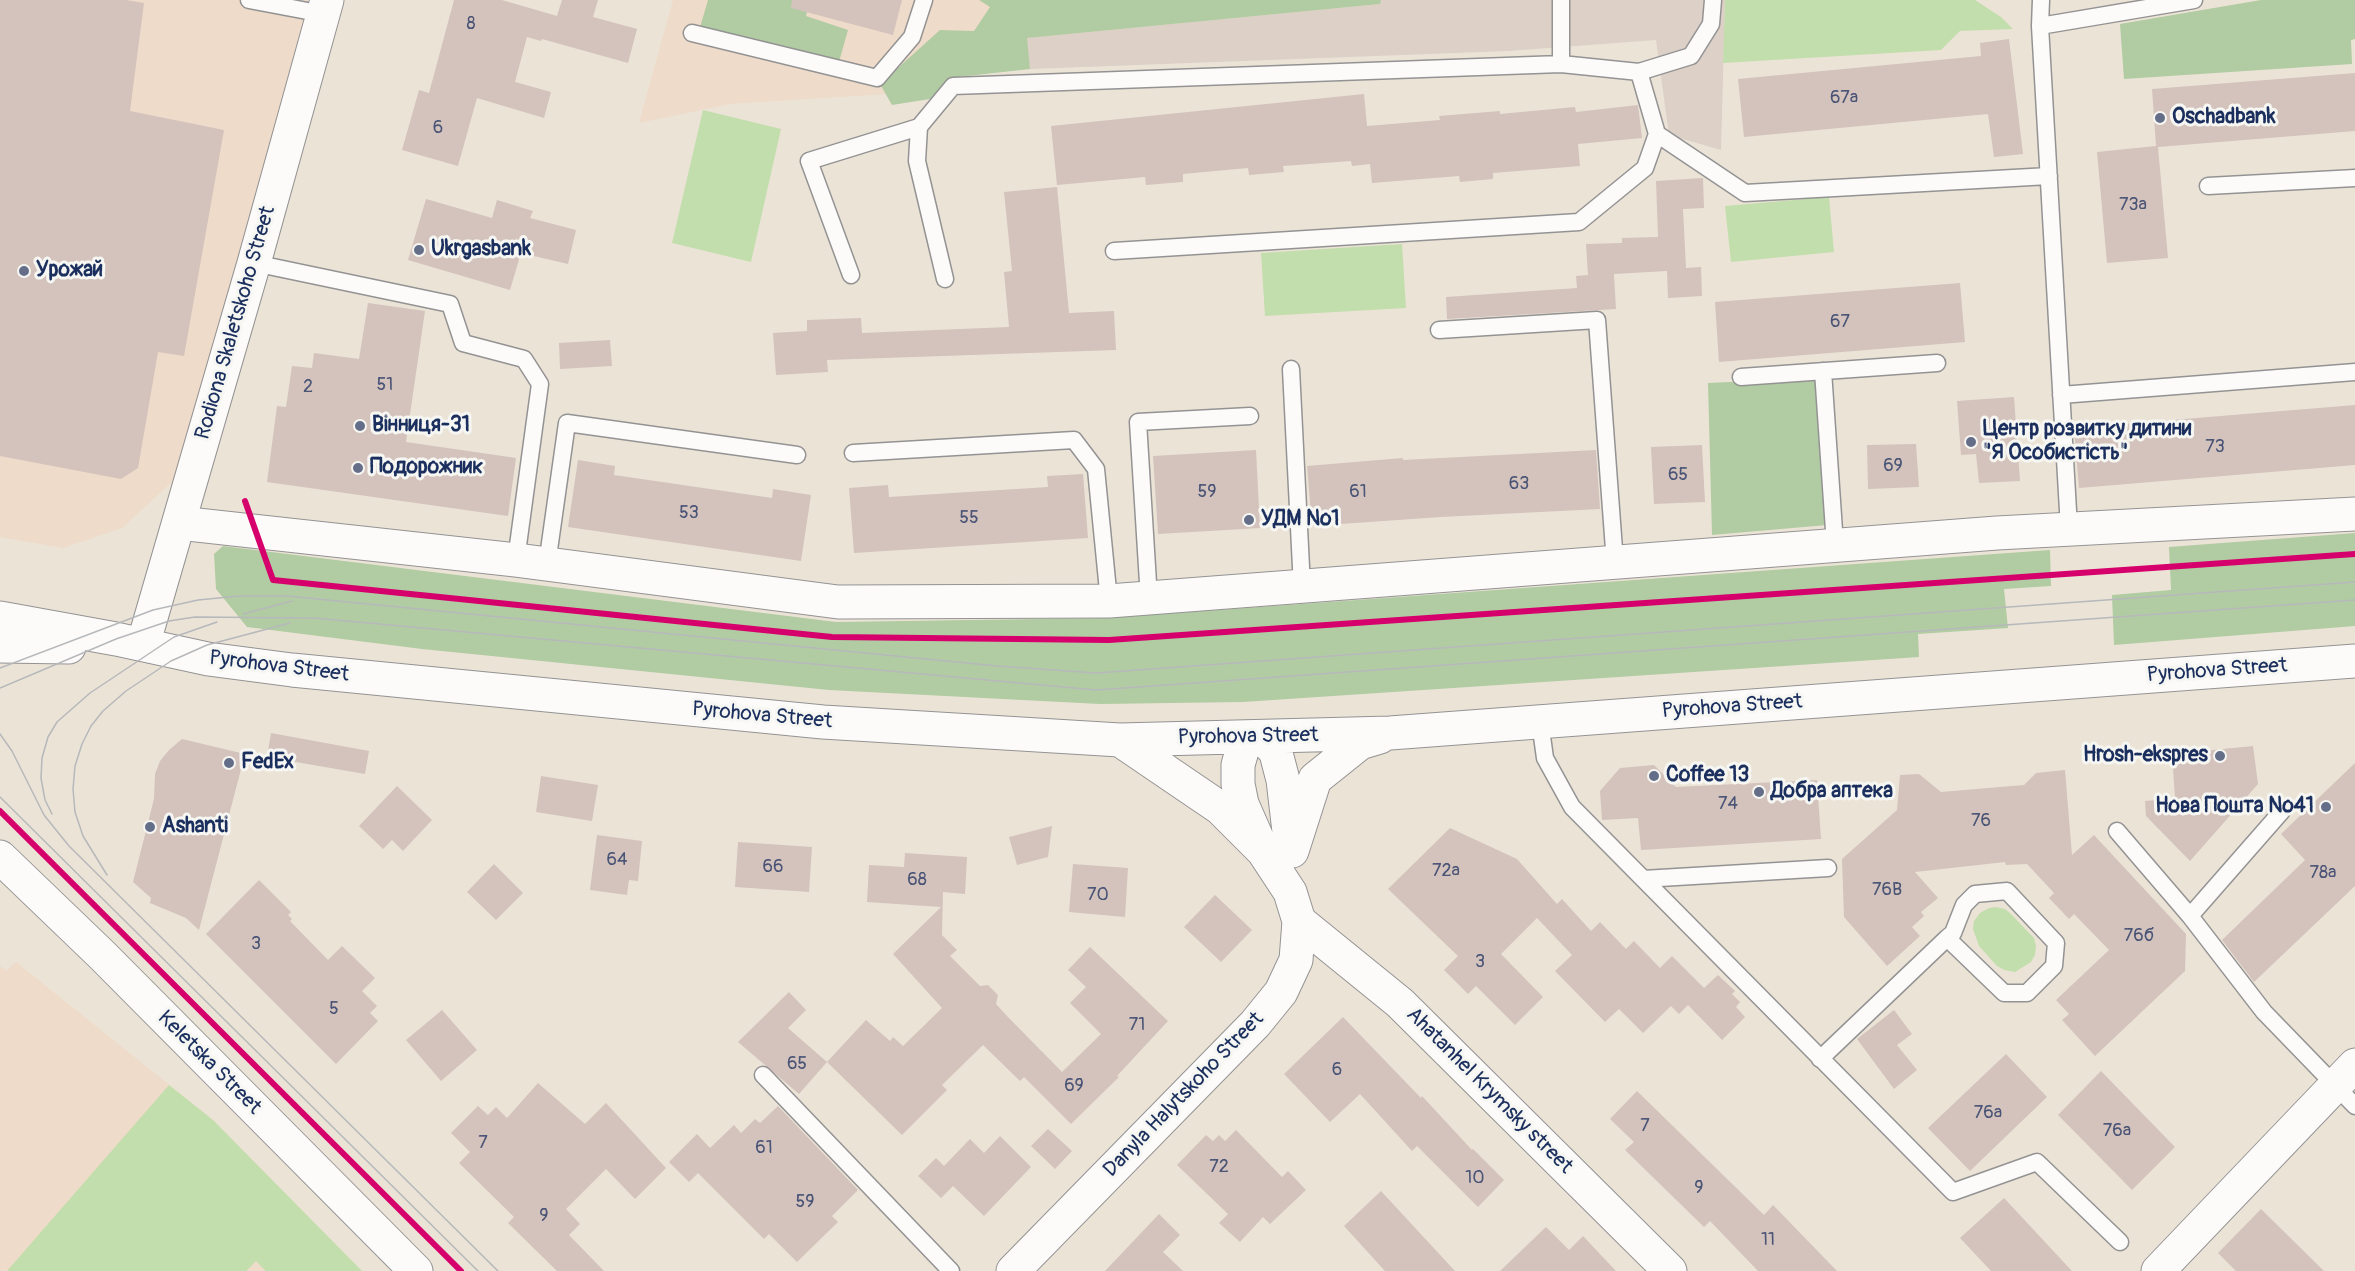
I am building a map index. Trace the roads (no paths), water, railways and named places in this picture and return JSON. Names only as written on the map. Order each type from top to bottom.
[{"type":"main road","name":"Rodiona Skaletskoho Street","points":[[143,645],[254,263],[325,7]]},
{"type":"main road","points":[[178,523],[532,562],[838,602],[1109,602],[2069,528],[2355,514]]},
{"type":"main road","name":"Pyrohova Street","points":[[0,618],[208,659],[292,670],[823,722],[1120,740],[1390,733],[2355,661]]},
{"type":"main road","name":"Pyrohova Street","points":[[0,646],[143,645]]},
{"type":"main road","points":[[1277,851],[1315,779],[1360,743],[1390,733]]},
{"type":"main road","points":[[1254,737],[1238,765],[1238,784],[1242,804],[1277,851]]},
{"type":"main road","name":"Danyla Halytskoho Street","points":[[1013,1271],[1254,1024],[1281,993],[1296,960],[1294,907],[1277,851],[1287,809],[1276,752],[1254,737]]},
{"type":"main road","points":[[1120,740],[1220,808],[1277,851]]},
{"type":"main road","name":"Keletska Street","points":[[0,857],[102,955],[416,1271]]},
{"type":"main road","name":"Ahatanhel Krymsky street","points":[[1294,907],[1400,1003],[1670,1271]]},
{"type":"main road","points":[[2171,1263],[2348,1086]]},
{"type":"lane","points":[[249,0],[325,7]]},
{"type":"lane","points":[[692,33],[877,78],[912,38],[924,0]]},
{"type":"lane","points":[[1561,0],[1561,64]]},
{"type":"lane","points":[[851,275],[809,161],[919,127],[953,86],[1561,64],[1639,72],[1691,56],[1711,24],[1713,0]]},
{"type":"lane","points":[[2041,0],[2040,26],[2069,528]]},
{"type":"lane","points":[[2040,26],[2194,0]]},
{"type":"lane","points":[[1114,251],[1579,222],[1645,168],[1657,134],[1639,72]]},
{"type":"lane","points":[[919,127],[917,161],[945,279]]},
{"type":"lane","points":[[1657,134],[1745,193],[2049,176]]},
{"type":"lane","points":[[2208,186],[2355,178]]},
{"type":"lane","points":[[254,263],[450,304],[464,343],[524,359],[540,384],[532,562]]},
{"type":"lane","points":[[1439,330],[1597,320],[1615,563]]},
{"type":"lane","points":[[1741,378],[1937,363]]},
{"type":"lane","points":[[1291,369],[1302,587]]},
{"type":"lane","points":[[1823,370],[1835,545]]},
{"type":"lane","points":[[2061,395],[2355,372]]},
{"type":"lane","points":[[1149,598],[1138,422],[1250,416]]},
{"type":"lane","points":[[532,562],[567,423],[797,455]]},
{"type":"lane","points":[[853,453],[1074,440],[1096,469],[1109,602]]},
{"type":"lane","points":[[1540,722],[1545,758],[1572,807],[1953,1192],[2037,1162],[2120,1242]]},
{"type":"lane","points":[[2190,916],[2282,811]]},
{"type":"lane","points":[[2117,831],[2190,916],[2264,1012],[2348,1086]]},
{"type":"lane","points":[[1643,879],[1828,868]]},
{"type":"lane","points":[[1820,1059],[1947,938],[1953,933],[1964,905],[1975,894],[2007,891],[2056,943],[2054,966],[2027,993],[2004,993],[1947,938]]},
{"type":"lane","points":[[763,1075],[951,1271]]},
{"type":"tram line","points":[[0,668],[153,610],[198,600],[239,596],[287,596],[997,666],[1096,673],[2355,582]]},
{"type":"tram line","points":[[0,688],[116,639],[169,621],[195,617],[314,618],[1096,690],[2355,600]]},
{"type":"tram line","points":[[243,614],[292,601]]},
{"type":"tram line","points":[[52,814],[45,800],[41,778],[42,758],[48,737],[57,722],[90,693],[174,637],[217,622]]},
{"type":"tram line","points":[[107,875],[83,836],[75,812],[73,789],[75,766],[91,726],[103,711],[126,691],[171,661],[207,645],[290,623]]},
{"type":"tram line","points":[[0,734],[12,751],[44,815],[69,846],[498,1271]]},
{"type":"tram line","points":[[0,797],[478,1271]]},
{"type":"place","name":"Oschadbank","points":[[2160,118]]},
{"type":"place","name":"Ukrgasbank","points":[[419,250]]},
{"type":"place","name":"Урожай","points":[[24,271]]},
{"type":"place","name":"Вінниця-31","points":[[360,426]]},
{"type":"place","name":"Центр розвитку дитини \"Я Особистість\"","points":[[1971,442]]},
{"type":"place","name":"Подорожник","points":[[358,468]]},
{"type":"place","name":"УДМ №1","points":[[1249,520]]},
{"type":"place","name":"Hrosh-ekspres","points":[[2220,756]]},
{"type":"place","name":"FedEx","points":[[229,763]]},
{"type":"place","name":"Coffee 13","points":[[1654,776]]},
{"type":"place","name":"Добра аптека","points":[[1759,792]]},
{"type":"place","name":"Нова Пошта №41","points":[[2326,807]]},
{"type":"place","name":"Ashanti","points":[[150,827]]}]
